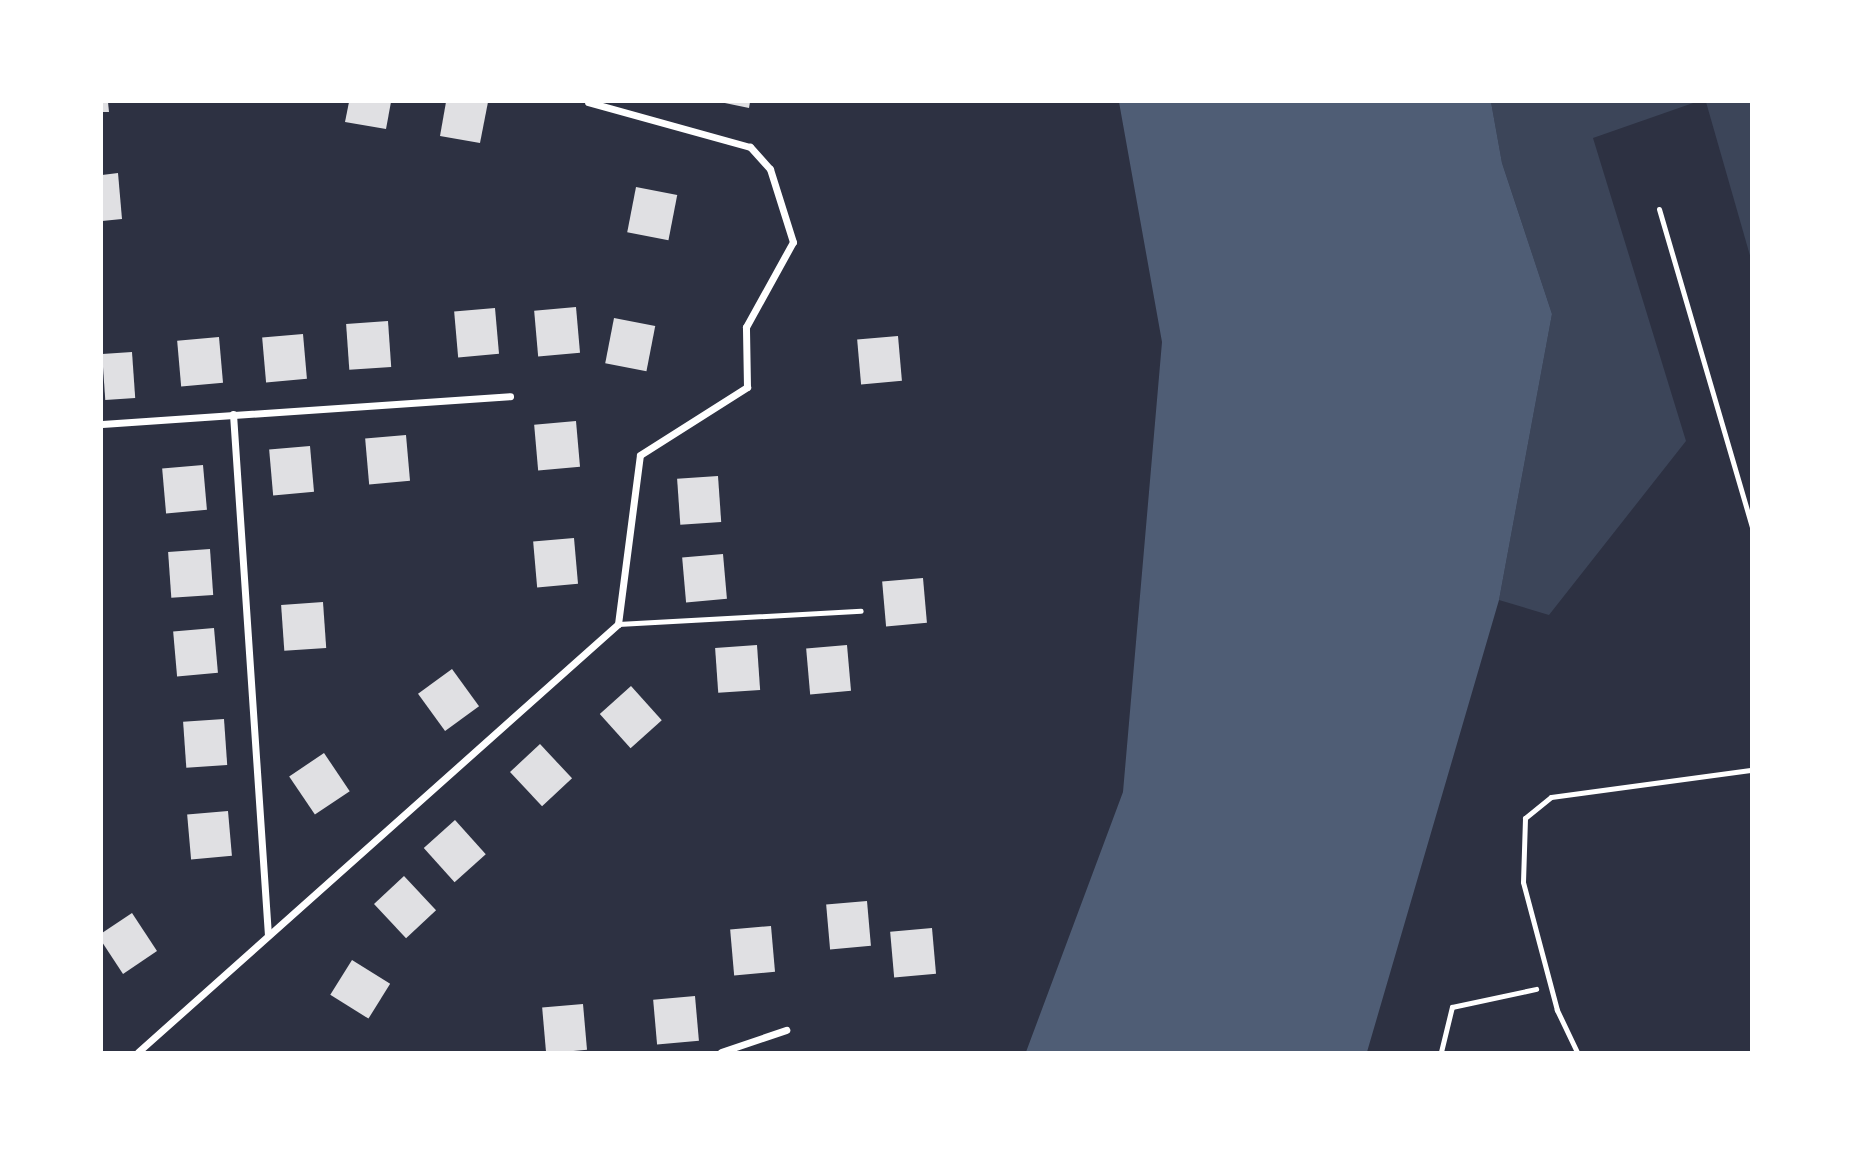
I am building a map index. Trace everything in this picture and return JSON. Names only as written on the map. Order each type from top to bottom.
[{"type":"street","points":[[138,1052],[618,624],[640,455],[747,387],[746,327],[793,242],[770,169],[750,147],[588,102]]},
{"type":"street","points":[[102,424],[510,396]]},
{"type":"street","points":[[233,414],[268,935]]},
{"type":"street","points":[[721,1052],[786,1030]]},
{"type":"lane","points":[[1659,209],[1752,527]]},
{"type":"lane","points":[[618,624],[861,611]]},
{"type":"lane","points":[[1577,1052],[1550,986],[1523,882],[1525,818],[1551,797],[1752,770]]},
{"type":"path","points":[[1441,1052],[1452,1007],[1550,986]]},
{"type":"shaded area","points":[[1119,102],[1491,102],[1502,163],[1552,314],[1499,600],[1367,1052],[1026,1052],[1123,792],[1162,342]]},
{"type":"shaded area","points":[[1491,102],[1696,102],[1593,138],[1686,441],[1549,615],[1499,600],[1552,314],[1502,163]]},
{"type":"shaded area","points":[[1706,102],[1751,102],[1751,259]]},
{"type":"building","points":[[102,102],[108,102],[109,112],[102,112]]},
{"type":"building","points":[[349,102],[391,102],[386,129],[345,122]]},
{"type":"building","points":[[446,102],[488,102],[480,143],[440,136]]},
{"type":"building","points":[[720,102],[750,102],[749,108]]},
{"type":"building","points":[[118,173],[122,219],[102,221],[102,175]]},
{"type":"building","points":[[636,187],[677,195],[668,240],[627,232]]},
{"type":"building","points":[[576,307],[580,353],[538,356],[534,311]]},
{"type":"building","points":[[495,308],[499,354],[458,357],[454,312]]},
{"type":"building","points":[[614,318],[655,326],[646,371],[605,363]]},
{"type":"building","points":[[388,321],[391,367],[349,370],[346,324]]},
{"type":"building","points":[[303,334],[307,379],[266,382],[262,338]]},
{"type":"building","points":[[898,336],[902,381],[861,384],[857,340]]},
{"type":"building","points":[[219,337],[223,383],[181,386],[177,341]]},
{"type":"building","points":[[132,352],[135,398],[105,400],[102,354]]},
{"type":"building","points":[[576,421],[580,467],[538,470],[534,425]]},
{"type":"building","points":[[406,435],[410,481],[369,484],[365,439]]},
{"type":"building","points":[[310,446],[314,492],[273,495],[269,450]]},
{"type":"building","points":[[203,465],[207,510],[166,513],[162,469]]},
{"type":"building","points":[[718,476],[721,522],[680,525],[677,479]]},
{"type":"building","points":[[574,538],[578,584],[537,587],[533,542]]},
{"type":"building","points":[[210,549],[213,595],[171,598],[168,552]]},
{"type":"building","points":[[723,554],[727,599],[686,602],[682,558]]},
{"type":"building","points":[[923,578],[927,623],[886,626],[882,582]]},
{"type":"building","points":[[323,602],[326,648],[284,651],[281,605]]},
{"type":"building","points":[[214,628],[218,673],[177,676],[173,632]]},
{"type":"building","points":[[757,645],[760,690],[718,693],[715,648]]},
{"type":"building","points":[[847,645],[851,691],[810,694],[806,649]]},
{"type":"building","points":[[452,669],[479,706],[445,731],[418,694]]},
{"type":"building","points":[[631,686],[662,720],[631,748],[600,714]]},
{"type":"building","points":[[224,719],[227,765],[186,768],[183,722]]},
{"type":"building","points":[[540,744],[572,778],[542,806],[510,772]]},
{"type":"building","points":[[324,753],[350,791],[315,815],[289,776]]},
{"type":"building","points":[[228,811],[232,856],[191,859],[187,815]]},
{"type":"building","points":[[455,820],[486,854],[455,882],[424,848]]},
{"type":"building","points":[[404,876],[436,910],[406,938],[374,904]]},
{"type":"building","points":[[867,901],[871,946],[830,949],[826,905]]},
{"type":"building","points":[[132,913],[157,951],[123,974],[102,942],[102,933]]},
{"type":"building","points":[[771,926],[775,972],[734,975],[730,930]]},
{"type":"building","points":[[932,928],[936,974],[894,977],[890,932]]},
{"type":"building","points":[[352,960],[390,984],[368,1019],[330,995]]},
{"type":"building","points":[[695,996],[699,1041],[657,1044],[653,1000]]},
{"type":"building","points":[[583,1004],[587,1050],[546,1052],[542,1008]]}]
